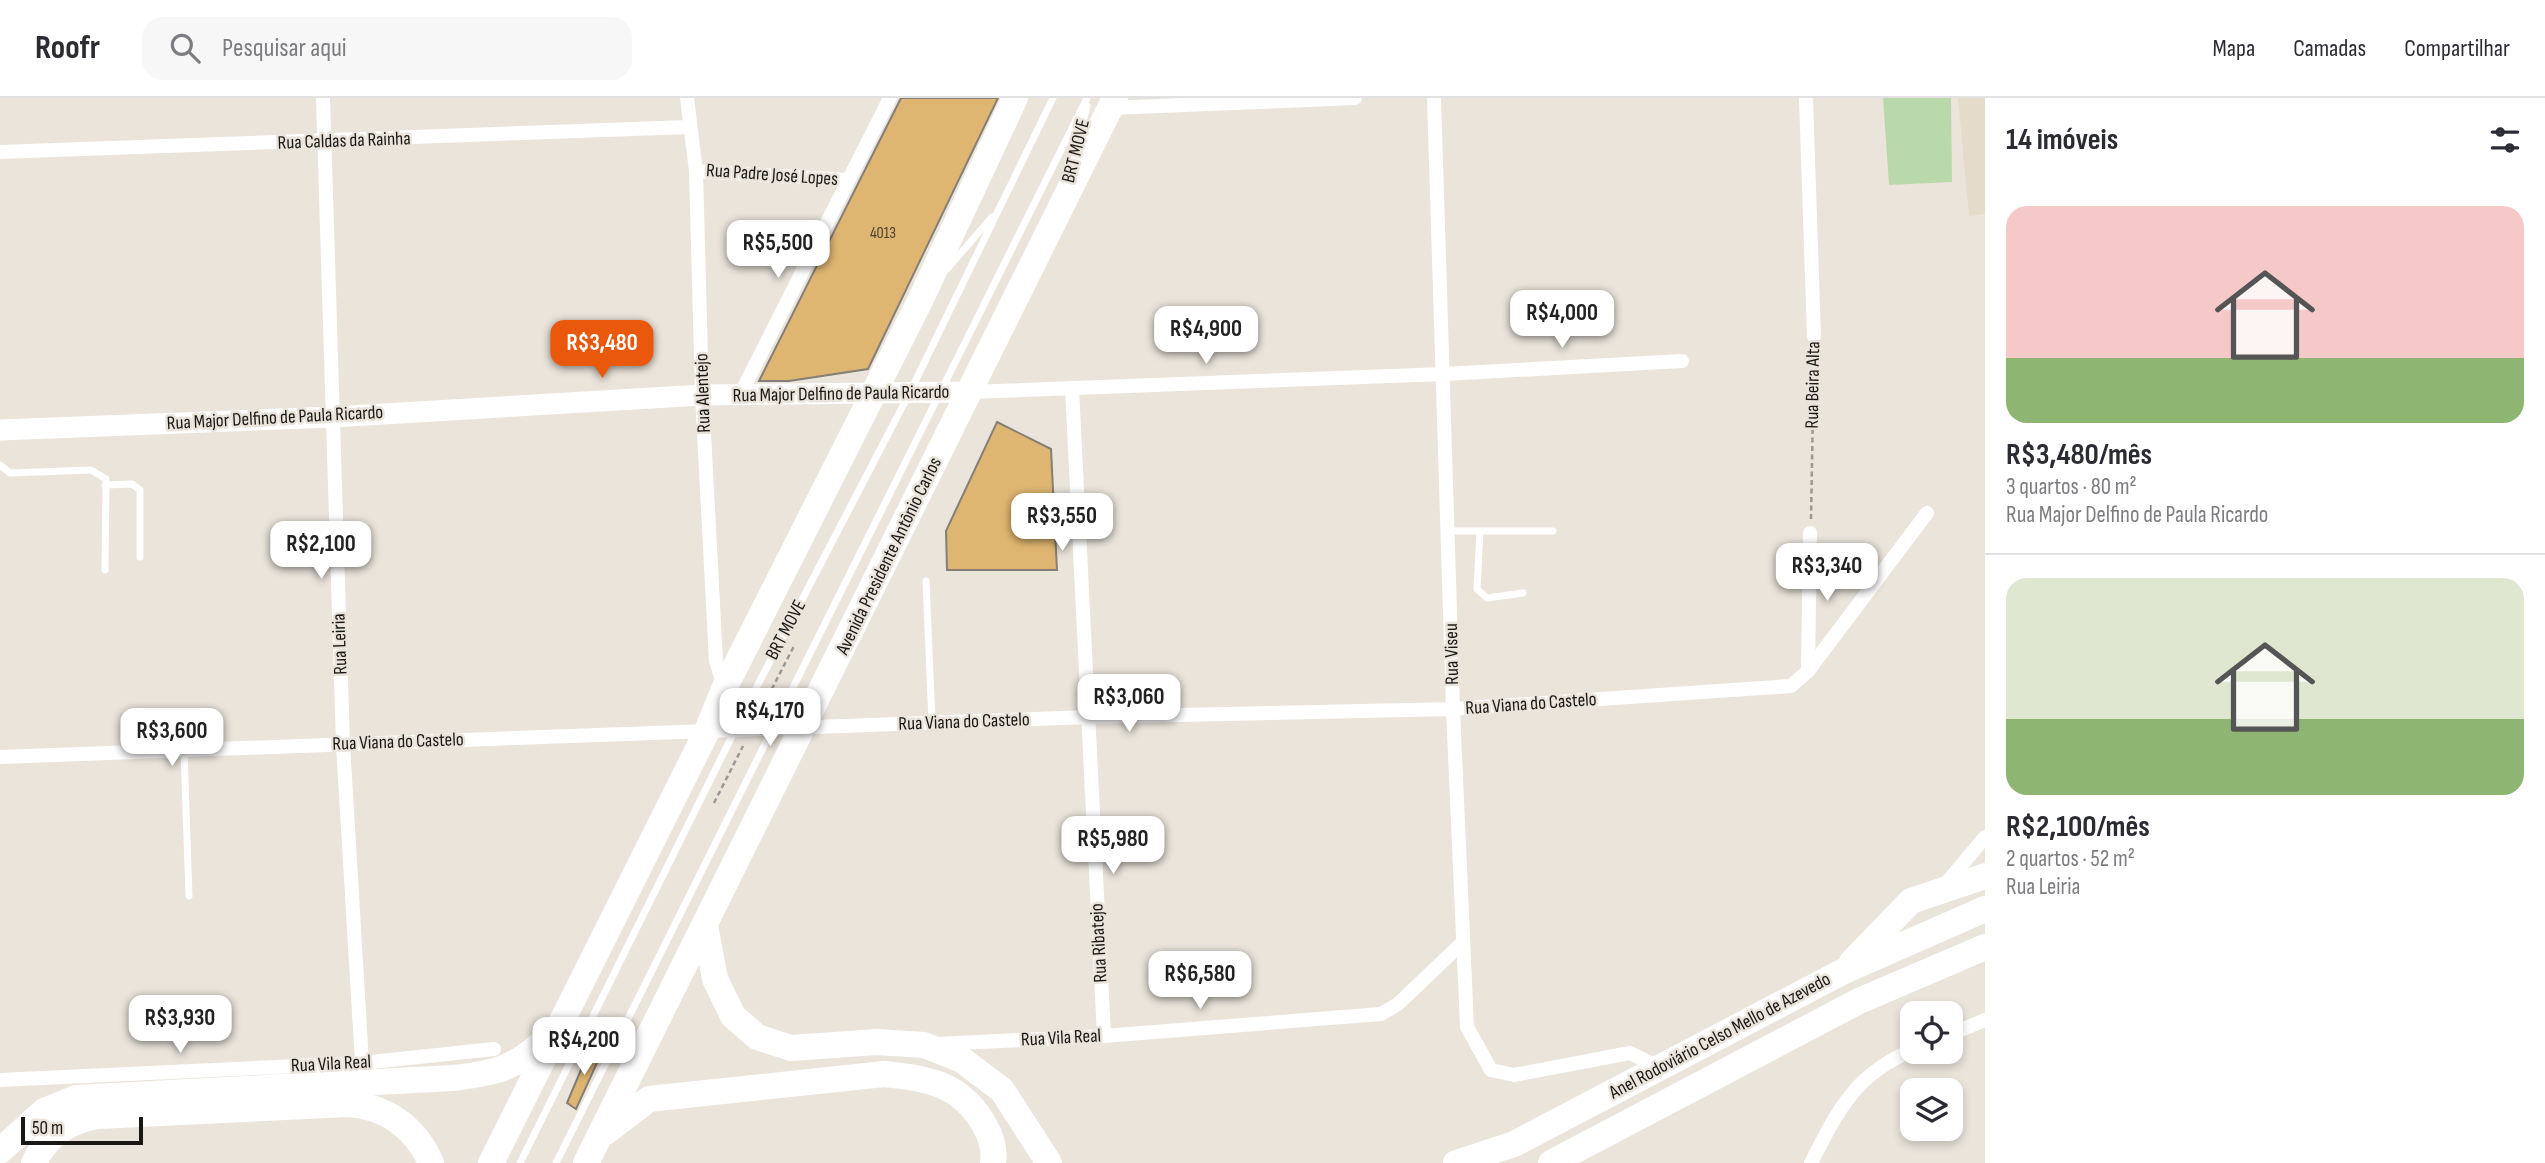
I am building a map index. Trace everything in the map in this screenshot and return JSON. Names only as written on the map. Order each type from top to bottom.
[{"type":"highway","points":[[491,1163],[707,731],[725,687],[919,303],[1016,98]]},
{"type":"highway","name":"Avenida Presidente Antônio Carlos","points":[[586,1163],[1062,204],[1100,100]]},
{"type":"highway","points":[[1844,971],[1911,901],[1985,876]]},
{"type":"highway","name":"Anel Rodoviário Celso Mello de Azevedo","points":[[1456,1163],[1514,1144],[1844,971],[1985,909]]},
{"type":"highway","points":[[705,925],[715,979],[733,1016],[757,1037],[791,1048],[877,1042],[924,1045],[962,1060],[1002,1090],[1048,1163]]},
{"type":"highway","name":"Anel Rodoviário Celso Mello de Azevedo","points":[[1551,1163],[1859,1001],[1985,947]]},
{"type":"highway","points":[[0,1151],[44,1111],[76,1098],[453,1078],[498,1072],[526,1059],[561,1025]]},
{"type":"highway","points":[[599,1138],[649,1099],[884,1074],[919,1077],[948,1087],[975,1108],[989,1134],[993,1163]]},
{"type":"highway","points":[[34,1163],[46,1144],[64,1128],[97,1116],[348,1104],[371,1108],[404,1124],[419,1140],[431,1163]]},
{"type":"street","name":"Rua Leiria","points":[[324,98],[343,744],[362,1063]]},
{"type":"street","name":"Rua Alentejo","points":[[687,98],[696,171],[702,395],[716,661],[725,687]]},
{"type":"street","points":[[740,395],[890,98]]},
{"type":"street","points":[[1100,100],[1355,98]]},
{"type":"street","name":"Rua Viseu","points":[[1433,98],[1453,709],[1467,1027],[1491,1070],[1514,1075],[1630,1053],[1661,1068]]},
{"type":"street","name":"Rua Beira Alta","points":[[1806,98],[1814,336]]},
{"type":"street","name":"Rua Caldas da Rainha","points":[[0,152],[689,127]]},
{"type":"street","name":"Rua Padre José Lopes","points":[[696,171],[848,180]]},
{"type":"street","name":"Rua Major Delfino de Paula Ricardo","points":[[0,430],[333,417],[702,395],[969,392],[1444,374],[1682,361]]},
{"type":"street","name":"Rua Ribatejo","points":[[1072,388],[1104,1036]]},
{"type":"street","name":"Rua Viana do Castelo","points":[[0,757],[707,731],[740,736],[772,731],[1088,717],[1453,709],[1791,686],[1808,671],[1927,513]]},
{"type":"street","points":[[1808,671],[1811,533]]},
{"type":"street","points":[[1939,891],[1985,837]]},
{"type":"street","name":"Rua Vila Real","points":[[924,1045],[1104,1036],[1381,1014],[1398,1003],[1463,942]]},
{"type":"street","points":[[1963,1029],[1985,1020]]},
{"type":"street","name":"Rua Vila Real","points":[[0,1080],[362,1063],[494,1049]]},
{"type":"street","points":[[1811,1163],[1841,1105],[1885,1062],[1900,1056]]},
{"type":"lane","name":"BRT MOVE","points":[[520,1163],[740,736],[1052,98]]},
{"type":"lane","name":"BRT MOVE","points":[[556,1163],[939,393],[1100,100]]},
{"type":"lane","points":[[919,303],[999,208]]},
{"type":"lane","points":[[0,465],[10,473],[91,470],[106,479],[105,570]]},
{"type":"lane","points":[[105,485],[132,484],[140,490],[139,557]]},
{"type":"lane","points":[[1449,531],[1553,531]]},
{"type":"lane","points":[[1480,531],[1477,589],[1487,598],[1523,593]]},
{"type":"lane","points":[[926,581],[932,723]]},
{"type":"lane","points":[[184,751],[189,896]]},
{"type":"path","name":"Rua Beira Alta","points":[[1811,533],[1814,336]]},
{"type":"path","points":[[760,712],[795,644]]},
{"type":"path","points":[[711,808],[740,736]]},
{"type":"shaded area","points":[[1958,98],[1985,98],[1985,214],[1969,216]]},
{"type":"green space","points":[[1883,98],[1951,98],[1952,182],[1889,185]]},
{"type":"building","points":[[901,98],[998,98],[868,369],[789,381],[759,381]]},
{"type":"building","points":[[997,422],[1051,449],[1057,570],[947,570],[946,531]]},
{"type":"building","points":[[591,1046],[602,1052],[576,1109],[567,1103]]}]
